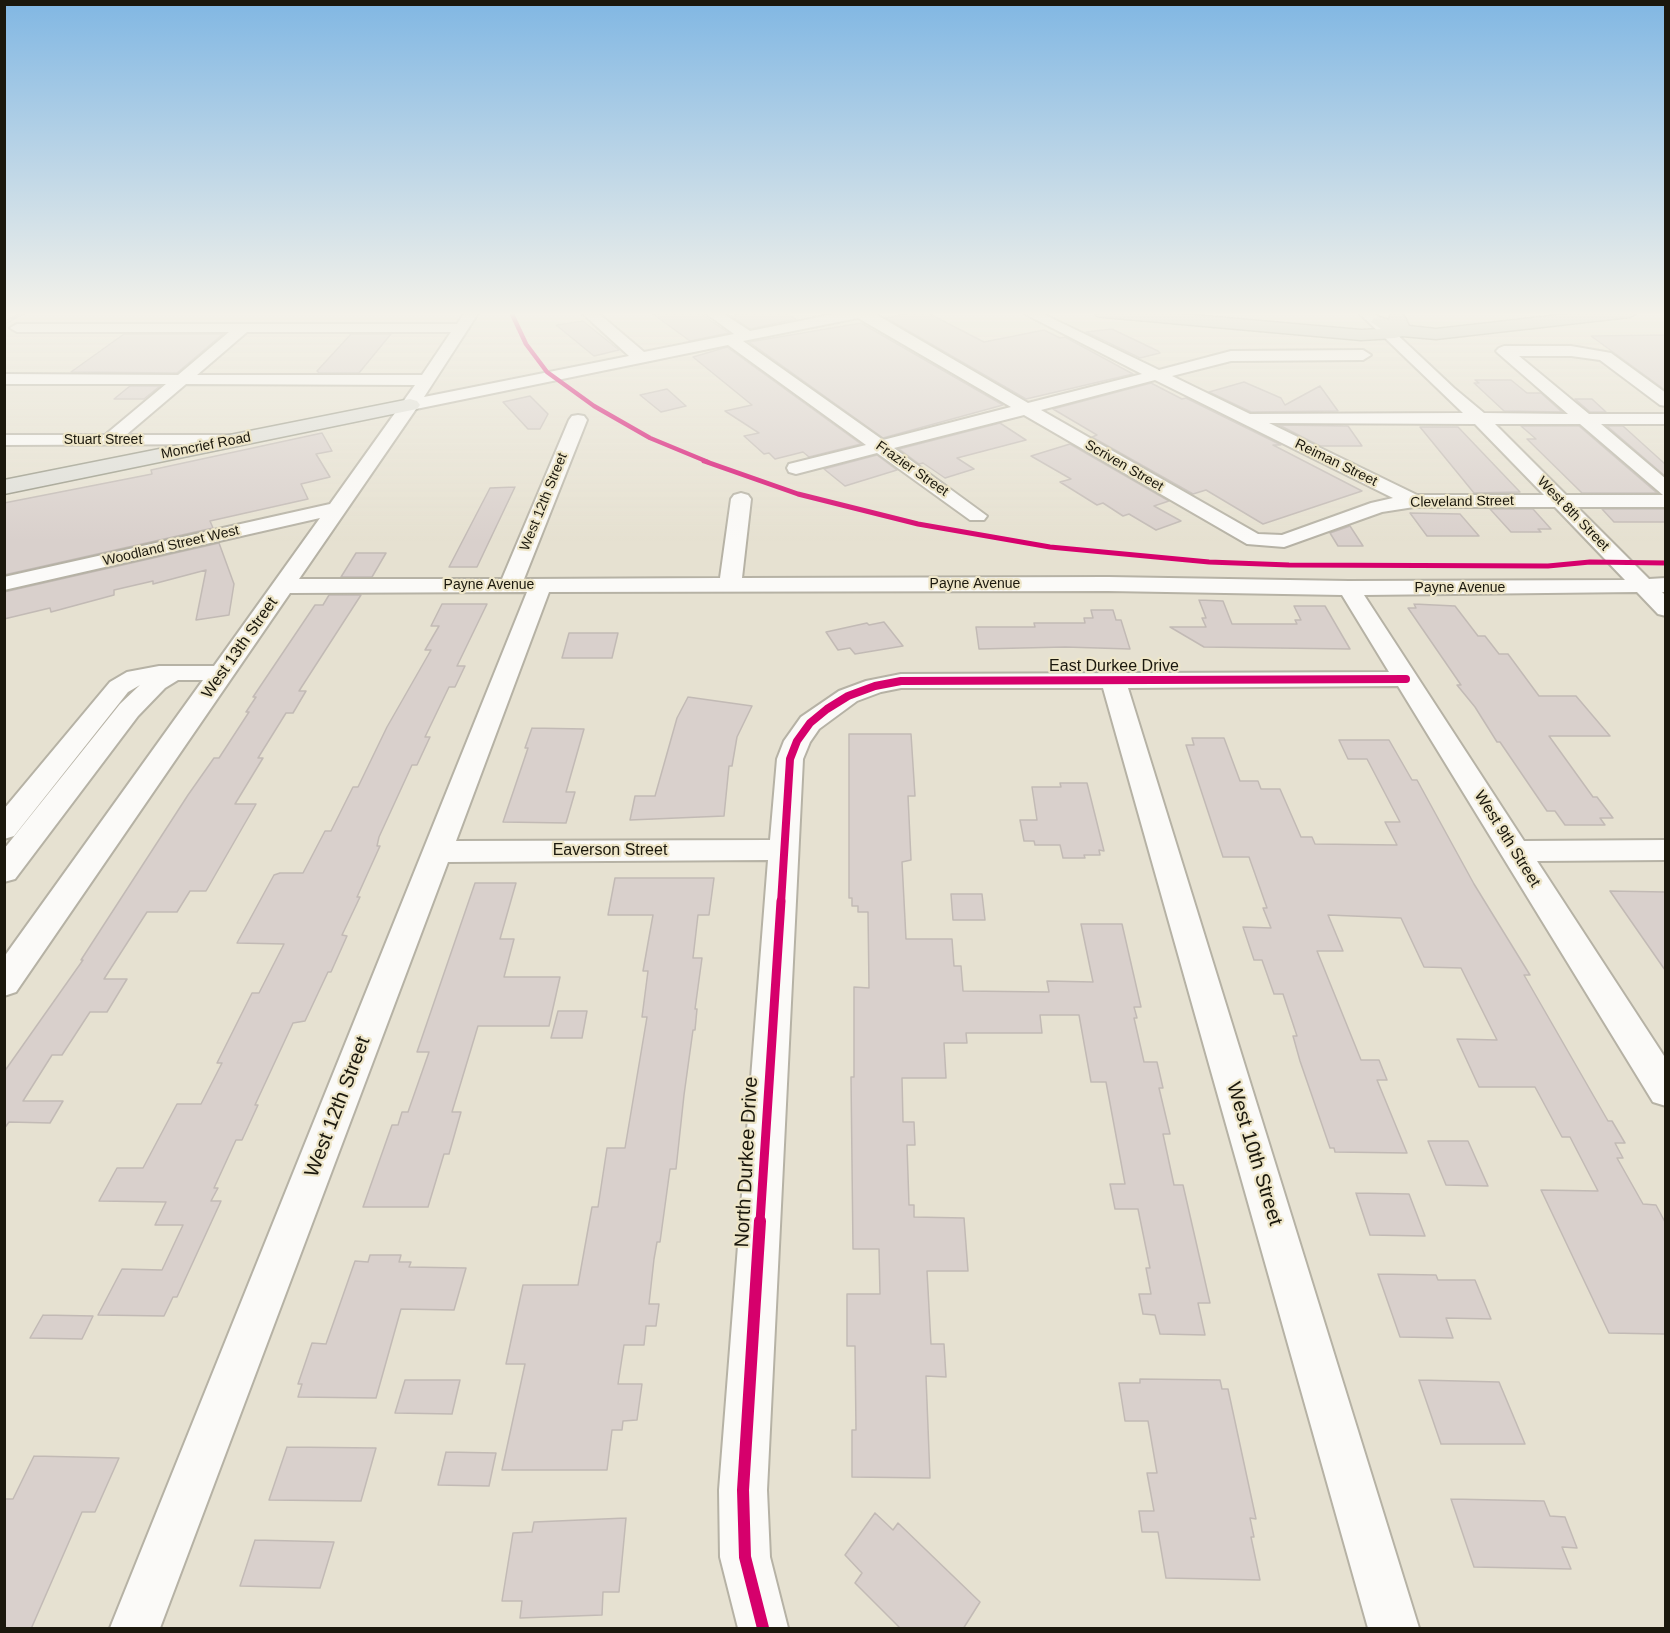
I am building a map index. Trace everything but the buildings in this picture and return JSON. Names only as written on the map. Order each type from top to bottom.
[{"type":"main road","name":"Moncrief Road","points":[[4,487],[411,405]]},
{"type":"street","points":[[109,440],[171,388]]},
{"type":"street","name":"West 13th Street","points":[[4,983],[422,388]]},
{"type":"street","name":"Moncrief Road","points":[[411,405],[493,388]]},
{"type":"street","name":"Frazier Street","points":[[804,388],[879,446],[978,516]]},
{"type":"street","name":"Scriven Street","points":[[992,388],[1244,535],[1266,542]]},
{"type":"street","points":[[796,468],[1104,388]]},
{"type":"street","name":"Reiman Street","points":[[1184,388],[1413,501]]},
{"type":"street","name":"West 8th Street","points":[[1452,388],[1665,609]]},
{"type":"street","name":"West 8th Street","points":[[1459,388],[1480,419]]},
{"type":"street","points":[[1547,388],[1612,442],[1665,490]]},
{"type":"street","points":[[1648,388],[1665,401]]},
{"type":"street","points":[[1245,418],[1665,418]]},
{"type":"street","name":"West 12th Street","points":[[135,1629],[437,852],[578,420]]},
{"type":"street","name":"Stuart Street","points":[[4,440],[237,440]]},
{"type":"street","points":[[730,585],[741,499]]},
{"type":"street","name":"Cleveland Street","points":[[1266,542],[1284,541],[1378,507],[1413,501],[1665,501]]},
{"type":"street","name":"Woodland Street West","points":[[4,584],[338,508]]},
{"type":"street","name":"Payne Avenue","points":[[284,586],[1108,584],[1349,588],[1558,588],[1665,585]]},
{"type":"street","name":"West 9th Street","points":[[1349,588],[1665,1091]]},
{"type":"street","points":[[4,829],[119,687],[136,677],[173,673],[222,673]]},
{"type":"street","points":[[4,871],[129,710],[156,682],[173,673]]},
{"type":"street","name":"East Durkee Drive","points":[[827,708],[848,696],[875,686],[901,681],[1406,679]]},
{"type":"street","name":"West 10th Street","points":[[1113,680],[1394,1629]]},
{"type":"street","name":"North Durkee Drive","points":[[763,1629],[745,1557],[743,1490],[790,759],[797,741],[810,723],[827,708]]},
{"type":"street","name":"Eaverson Street","points":[[437,852],[784,850]]},
{"type":"street","points":[[1514,851],[1665,850]]},
{"type":"cycle path","points":[[569,388],[594,406],[650,438],[717,466],[798,494],[918,524],[1050,547],[1209,562],[1289,565],[1548,566],[1590,562],[1666,563]]},
{"type":"cycle path","points":[[763,1628],[745,1557],[743,1490],[790,759],[797,741],[810,723],[848,696],[875,686],[901,681],[1406,679]]}]
